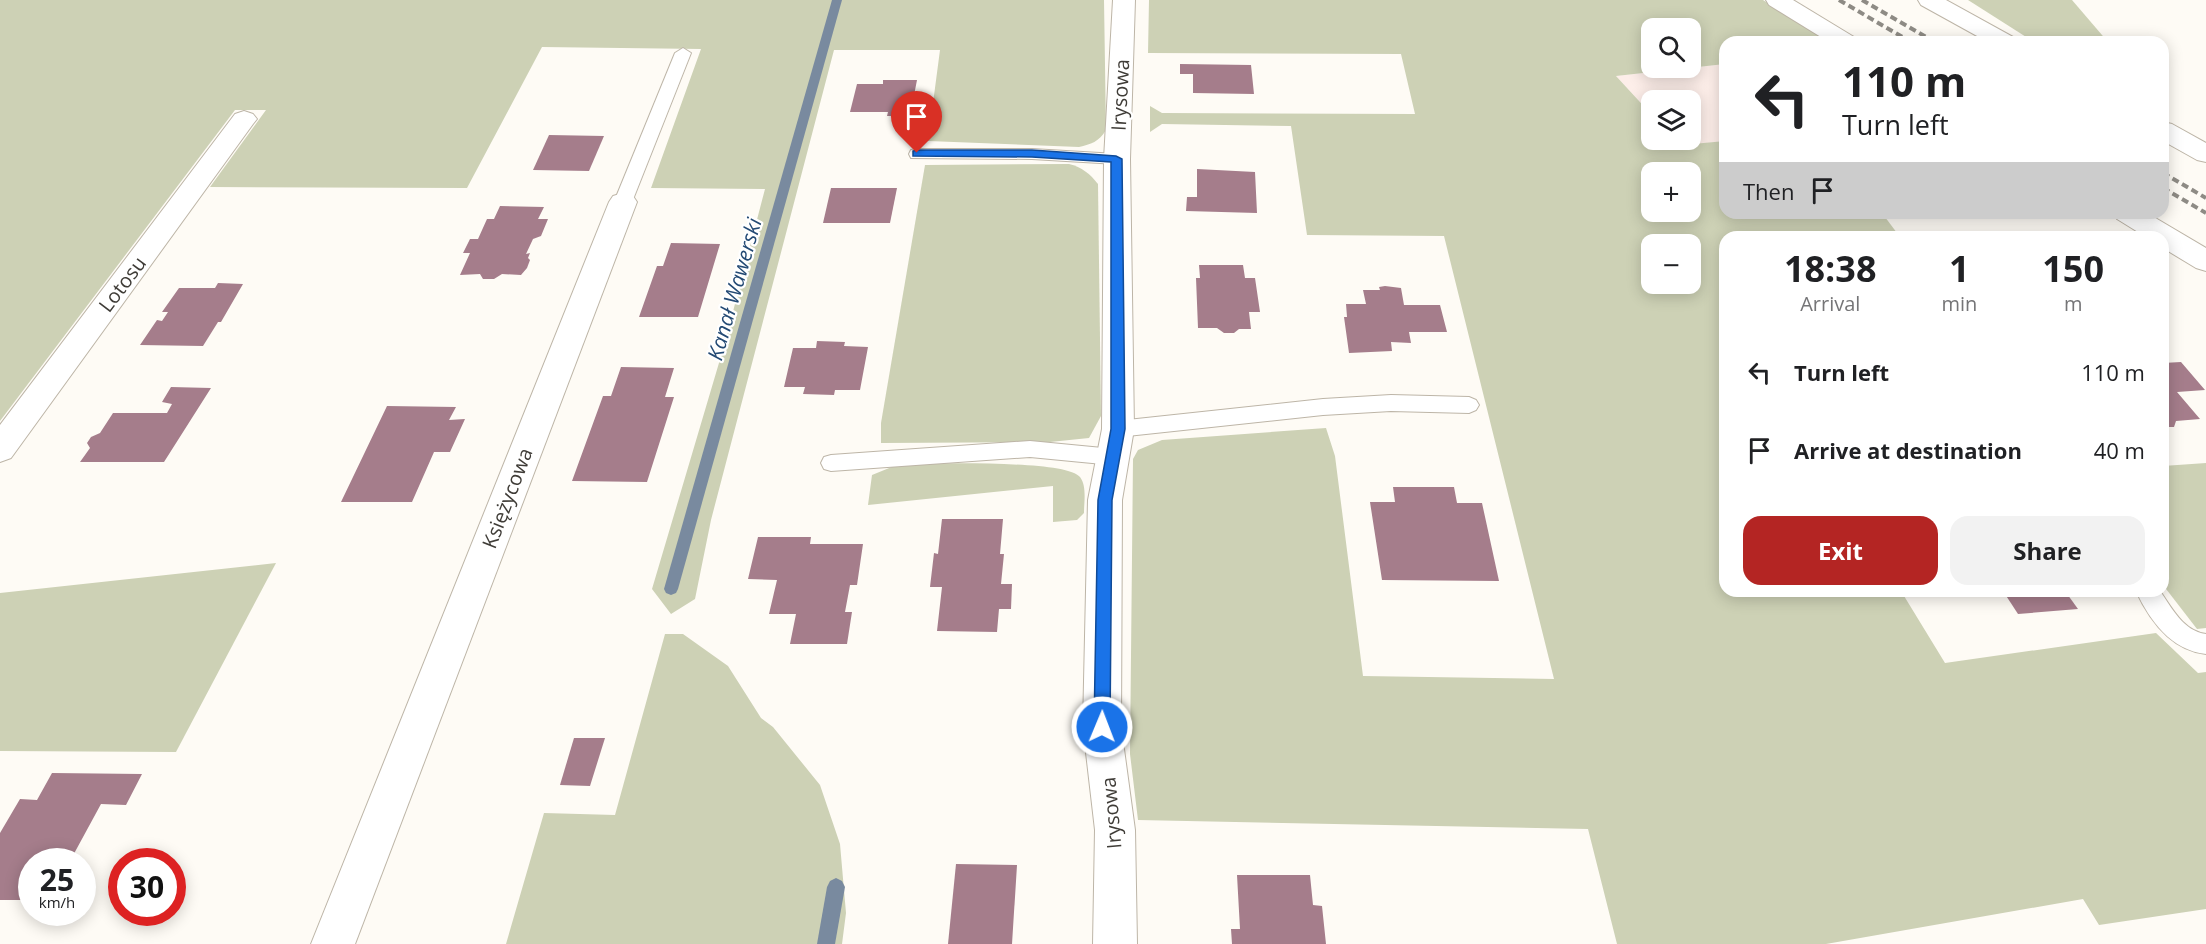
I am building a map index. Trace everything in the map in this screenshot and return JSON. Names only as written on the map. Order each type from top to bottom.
[{"type":"street","name":"Irysowa","points":[[1115,944],[1114,830],[1102,727],[1105,500],[1115,443],[1116,159],[1124,0]]},
{"type":"street","points":[[1777,0],[1836,36]]},
{"type":"street","points":[[1929,0],[1994,36]]},
{"type":"street","name":"Lotosu","points":[[0,449],[244,119]]},
{"type":"street","points":[[2169,133],[2206,154]]},
{"type":"street","name":"Księżycowa","points":[[333,944],[623,202]]},
{"type":"street","points":[[2137,219],[2157,231]]},
{"type":"street","points":[[2169,239],[2206,261]]},
{"type":"lane","name":"Księżycowa","points":[[623,202],[683,53]]},
{"type":"lane","points":[[917,153],[1032,154],[1116,159]]},
{"type":"lane","points":[[831,463],[1115,443],[1323,407],[1391,403],[1469,405]]},
{"type":"lane","points":[[2151,597],[2180,636],[2188,641],[2206,644]]},
{"type":"shaded area","points":[[1719,65],[1719,142],[1701,144],[1701,90],[1641,90],[1641,103],[1616,76],[1641,73],[1641,78],[1701,78],[1701,67]]},
{"type":"green space","points":[[0,0],[1104,0],[1106,130],[1094,142],[1079,147],[928,141],[940,50],[834,50],[711,520],[695,599],[671,614],[652,589],[724,346],[765,189],[651,188],[701,49],[542,47],[467,188],[210,187],[266,110],[235,110],[0,421]]},
{"type":"green space","points":[[1149,0],[1763,0],[1820,36],[1719,36],[1719,65],[1701,67],[1701,18],[1641,18],[1641,73],[1616,76],[1641,103],[1641,150],[1701,150],[1701,143],[1719,142],[1719,219],[1886,219],[1896,231],[1719,231],[1719,597],[1905,597],[1945,663],[2156,633],[2198,673],[2206,672],[2206,909],[2099,925],[2083,899],[1826,944],[1617,944],[1588,829],[1138,820],[1130,754],[1133,459],[1138,450],[1162,440],[1326,428],[1335,456],[1363,676],[1554,679],[1444,236],[1307,235],[1291,126],[1162,124],[1150,132],[1150,106],[1162,113],[1415,114],[1401,54],[1148,53]]},
{"type":"green space","points":[[1968,0],[2072,0],[2103,36],[2025,36]]},
{"type":"green space","points":[[1069,164],[1085,171],[1098,184],[1101,416],[1089,438],[1050,442],[881,443],[881,423],[925,165]]},
{"type":"green space","points":[[2206,463],[2206,628],[2197,629],[2169,593],[2169,466]]},
{"type":"green space","points":[[899,464],[1024,465],[1069,471],[1080,477],[1084,485],[1084,513],[1077,520],[1053,522],[1053,486],[868,505],[872,475]]},
{"type":"green space","points":[[276,563],[176,752],[0,751],[0,593]]},
{"type":"green space","points":[[665,634],[683,634],[728,666],[761,718],[773,727],[820,785],[840,844],[846,913],[842,944],[506,944],[544,813],[615,815]]},
{"type":"building","points":[[1180,64],[1251,65],[1254,94],[1193,93],[1193,74],[1180,74]]},
{"type":"building","points":[[883,80],[917,80],[910,116],[887,116],[888,112],[850,112],[857,84],[883,84]]},
{"type":"building","points":[[549,135],[604,136],[589,171],[533,170]]},
{"type":"building","points":[[1197,169],[1255,172],[1257,213],[1186,211],[1187,197],[1197,197]]},
{"type":"building","points":[[831,188],[897,188],[890,223],[823,223]]},
{"type":"building","points":[[500,206],[544,207],[538,219],[548,219],[541,236],[533,239],[526,254],[530,253],[527,268],[521,275],[502,274],[494,279],[483,279],[480,274],[460,275],[470,253],[463,253],[470,239],[478,239],[487,219],[494,219]]},
{"type":"building","points":[[671,243],[720,244],[698,317],[639,317],[657,266],[663,266]]},
{"type":"building","points":[[1199,265],[1243,265],[1245,278],[1255,278],[1260,312],[1249,312],[1251,329],[1224,333],[1217,328],[1198,328],[1196,278],[1200,278]]},
{"type":"building","points":[[218,283],[243,284],[221,322],[218,322],[203,346],[140,345],[157,320],[162,321],[168,312],[162,312],[179,288],[215,288]]},
{"type":"building","points":[[1379,287],[1401,288],[1404,305],[1440,305],[1447,332],[1409,332],[1411,343],[1391,342],[1392,351],[1349,353],[1344,317],[1347,317],[1346,304],[1366,304],[1363,290],[1380,290]]},
{"type":"building","points":[[817,341],[845,342],[844,346],[868,347],[860,390],[835,390],[834,395],[803,394],[805,387],[784,387],[793,348],[816,348]]},
{"type":"building","points":[[2181,362],[2205,390],[2177,392],[2200,419],[2176,421],[2174,427],[2169,427],[2169,363]]},
{"type":"building","points":[[621,367],[674,368],[665,397],[674,397],[647,482],[572,481],[603,396],[611,396]]},
{"type":"building","points":[[171,387],[211,388],[164,462],[80,462],[90,448],[87,443],[91,437],[100,433],[113,413],[167,413],[172,404],[162,402]]},
{"type":"building","points":[[387,406],[456,407],[449,420],[465,419],[450,452],[434,452],[412,502],[341,502]]},
{"type":"building","points":[[1393,487],[1454,487],[1457,503],[1482,503],[1499,581],[1382,580],[1370,502],[1395,502]]},
{"type":"building","points":[[942,519],[1003,519],[1000,554],[1004,554],[1001,584],[1012,584],[1011,609],[999,609],[997,632],[937,631],[942,587],[930,587],[934,553],[938,554]]},
{"type":"building","points":[[758,537],[811,537],[810,544],[863,544],[857,585],[850,585],[845,612],[852,612],[847,644],[790,644],[796,614],[769,614],[777,580],[748,579]]},
{"type":"building","points":[[2007,597],[2069,597],[2078,609],[2018,614]]},
{"type":"building","points":[[574,738],[605,738],[590,786],[560,785]]},
{"type":"building","points":[[52,773],[142,774],[126,805],[101,804],[77,848],[18,848],[18,900],[0,900],[0,833],[20,799],[37,800]]},
{"type":"building","points":[[956,864],[1017,865],[1012,944],[948,944]]},
{"type":"building","points":[[1237,875],[1310,875],[1313,905],[1322,906],[1326,944],[1232,944],[1231,929],[1240,929]]},
{"type":"waterway","name":"Kanał Wawerski","points":[[671,589],[837,0]]},
{"type":"waterway","name":"Kanał Wawerski","points":[[826,944],[836,887]]},
{"type":"railway","points":[[1839,0],[1901,36]]},
{"type":"railway","points":[[1862,0],[1925,36]]},
{"type":"railway","points":[[2169,176],[2206,198]]},
{"type":"railway","points":[[2169,191],[2206,213]]},
{"type":"route","points":[[917,153],[1032,154],[1116,159],[1118,429],[1105,500],[1102,727]]}]
